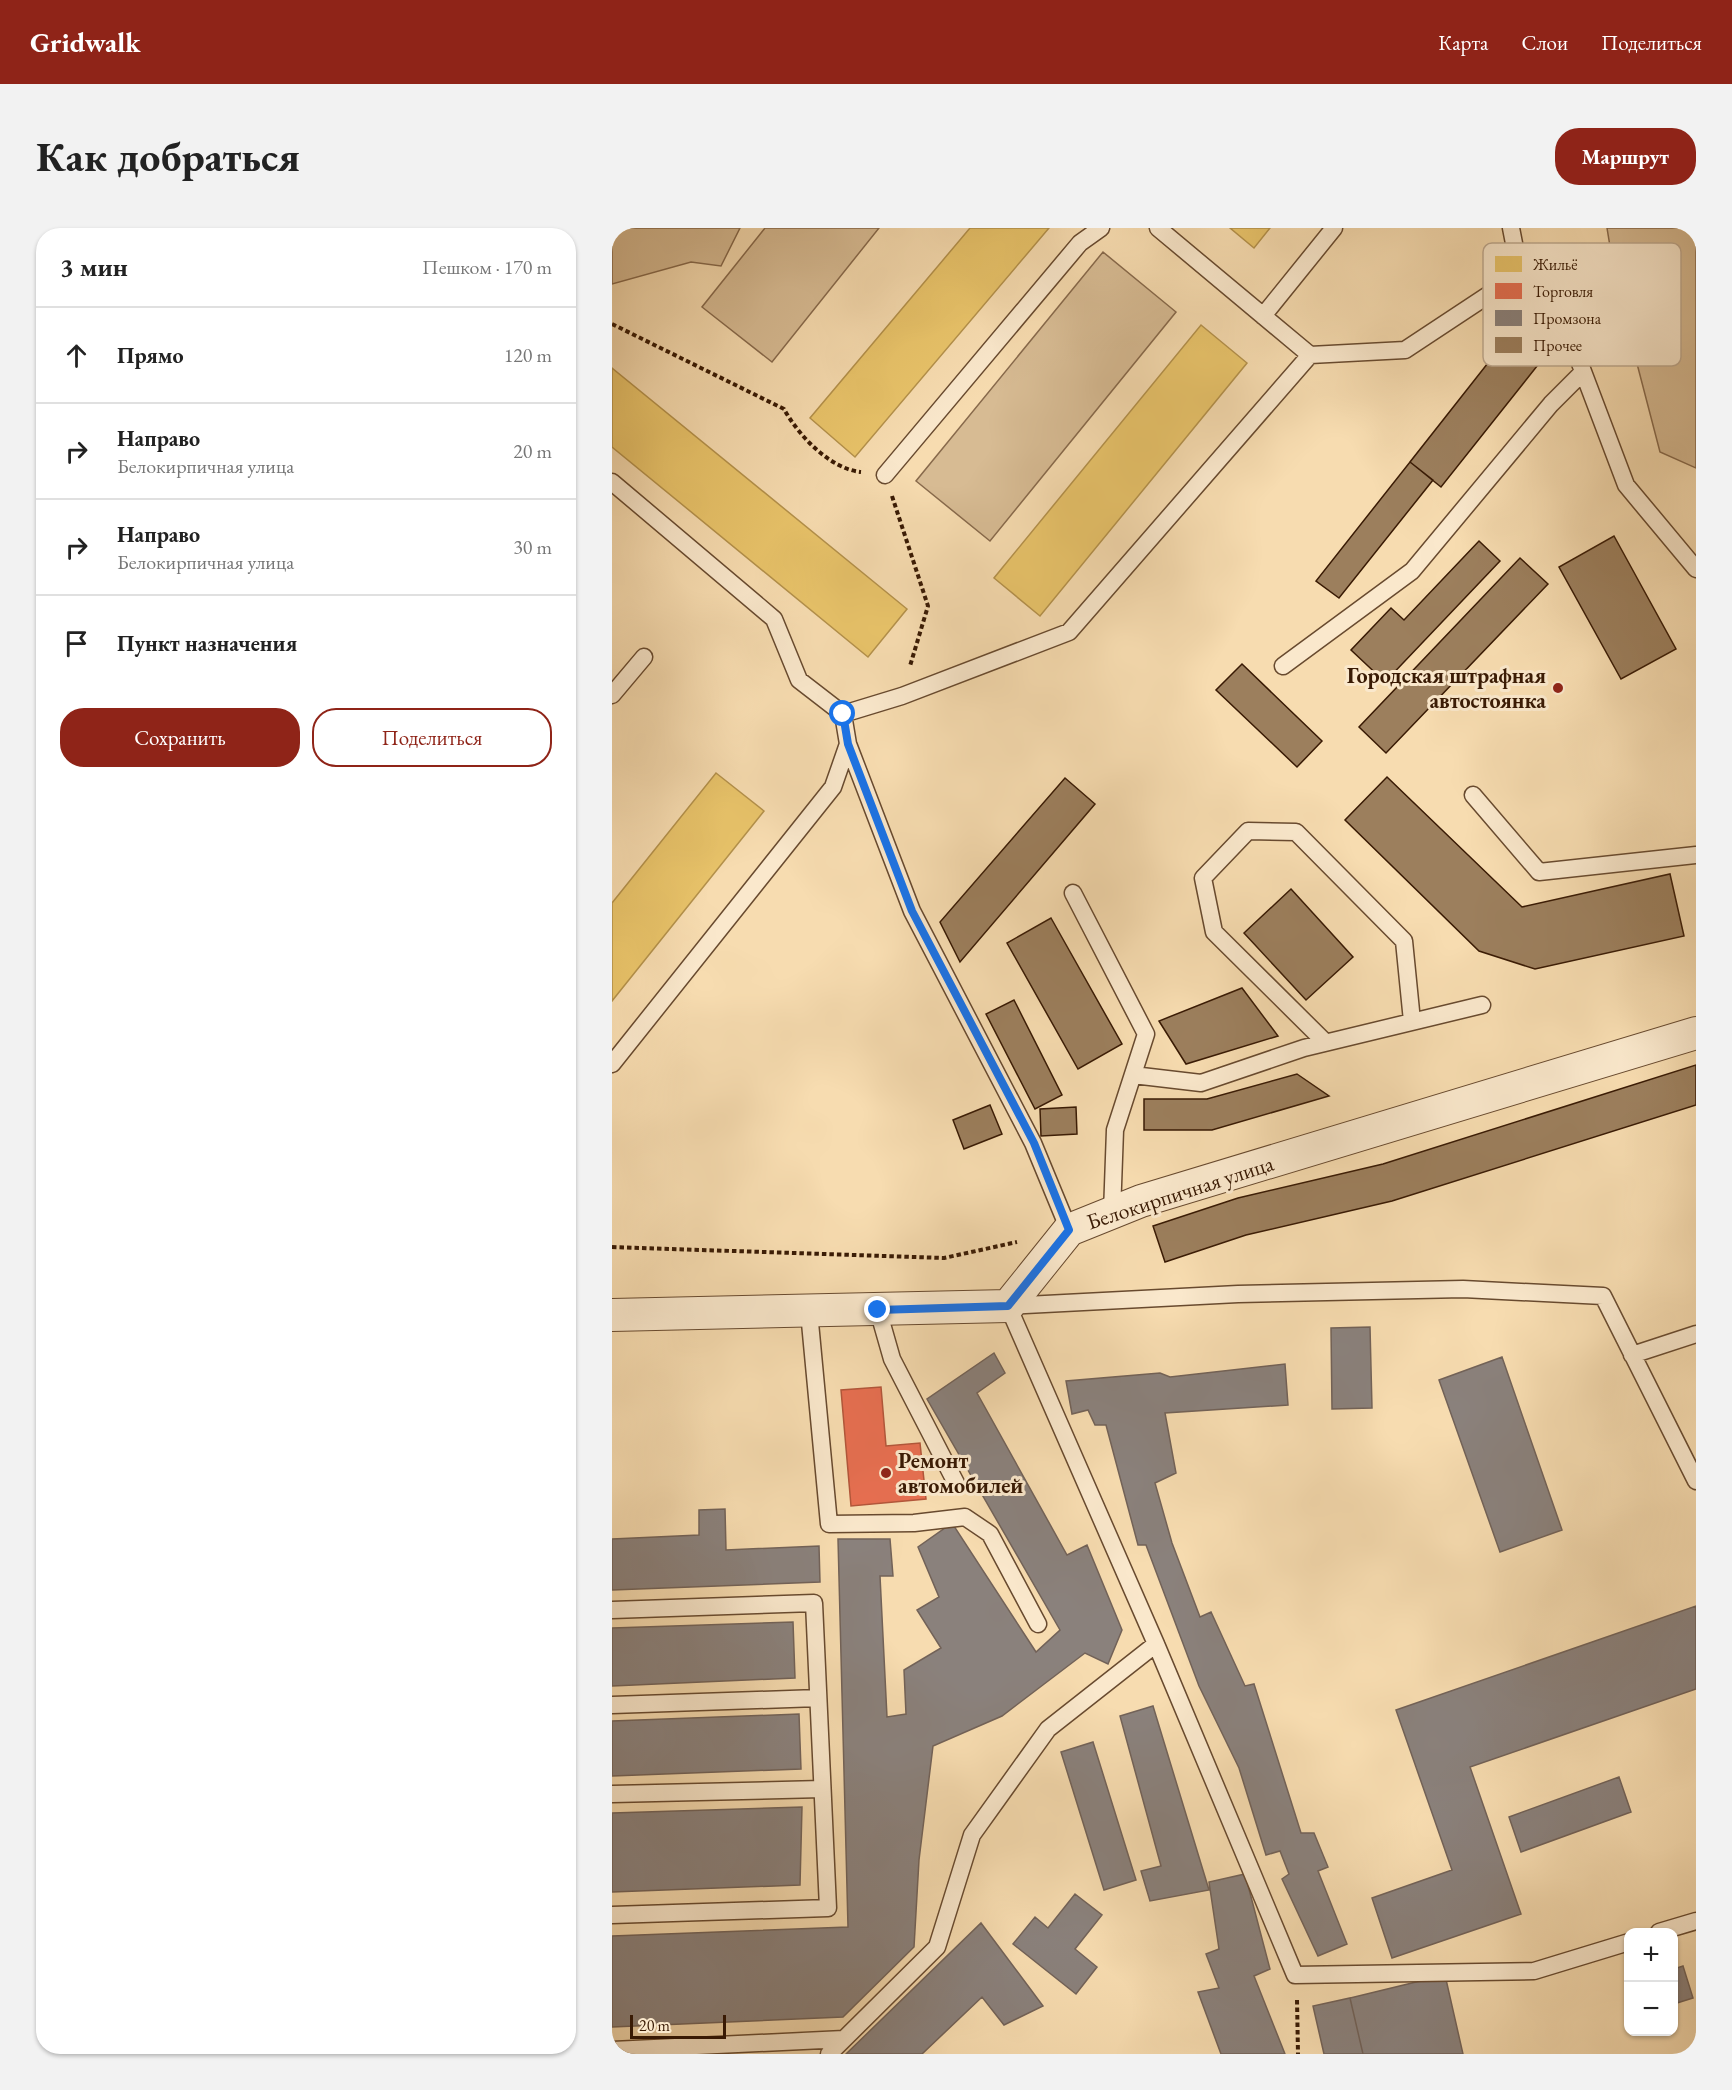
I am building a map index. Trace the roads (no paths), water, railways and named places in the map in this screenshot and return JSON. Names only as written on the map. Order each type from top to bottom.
[{"type":"street","name":"Белокирпичная улица","points":[[1008,1306],[1069,1230],[1141,1201],[1696,1034]]},
{"type":"street","points":[[612,1315],[1008,1306]]},
{"type":"lane","points":[[885,475],[1080,243],[1101,228]]},
{"type":"lane","points":[[1158,228],[1310,355],[1405,350],[1483,298]]},
{"type":"lane","points":[[1263,316],[1334,228]]},
{"type":"lane","points":[[1510,228],[1513,243]]},
{"type":"lane","points":[[843,714],[902,696],[1069,632],[1310,355]]},
{"type":"lane","points":[[1581,366],[1626,485],[1696,569]]},
{"type":"lane","points":[[1283,666],[1412,571],[1551,404],[1583,372]]},
{"type":"lane","points":[[612,482],[774,620],[800,680],[843,714],[848,744],[912,911],[1034,1143],[1069,1230]]},
{"type":"lane","points":[[612,695],[644,657]]},
{"type":"lane","points":[[612,1064],[833,788],[848,744]]},
{"type":"lane","points":[[1473,795],[1539,872],[1696,855]]},
{"type":"lane","points":[[1325,1042],[1214,932],[1203,878],[1248,831],[1296,832],[1404,941],[1412,1022]]},
{"type":"lane","points":[[1073,892],[1146,1034],[1115,1130],[1112,1213]]},
{"type":"lane","points":[[1132,1075],[1201,1083],[1325,1042],[1482,1005]]},
{"type":"lane","points":[[1624,1944],[1534,1971],[1295,1975],[1156,1644],[1008,1306],[1238,1294],[1463,1289],[1603,1296],[1696,1481]]},
{"type":"lane","points":[[878,1310],[892,1359],[956,1483]]},
{"type":"lane","points":[[809,1312],[829,1524],[914,1523],[965,1517],[990,1534],[1038,1624]]},
{"type":"lane","points":[[1632,1354],[1696,1334]]},
{"type":"lane","points":[[612,1610],[814,1604],[828,1908],[612,1915]]},
{"type":"lane","points":[[829,2054],[937,1947],[972,1835],[1048,1729],[1156,1644]]},
{"type":"lane","points":[[612,1705],[818,1698]]},
{"type":"lane","points":[[612,1794],[822,1789]]},
{"type":"lane","points":[[1672,1928],[1696,1921]]},
{"type":"lane","points":[[612,2050],[844,2039]]},
{"type":"place","name":"Городская штрафная автостоянка","points":[[1558,688]]},
{"type":"place","name":"Ремонт автомобилей","points":[[886,1473]]}]
